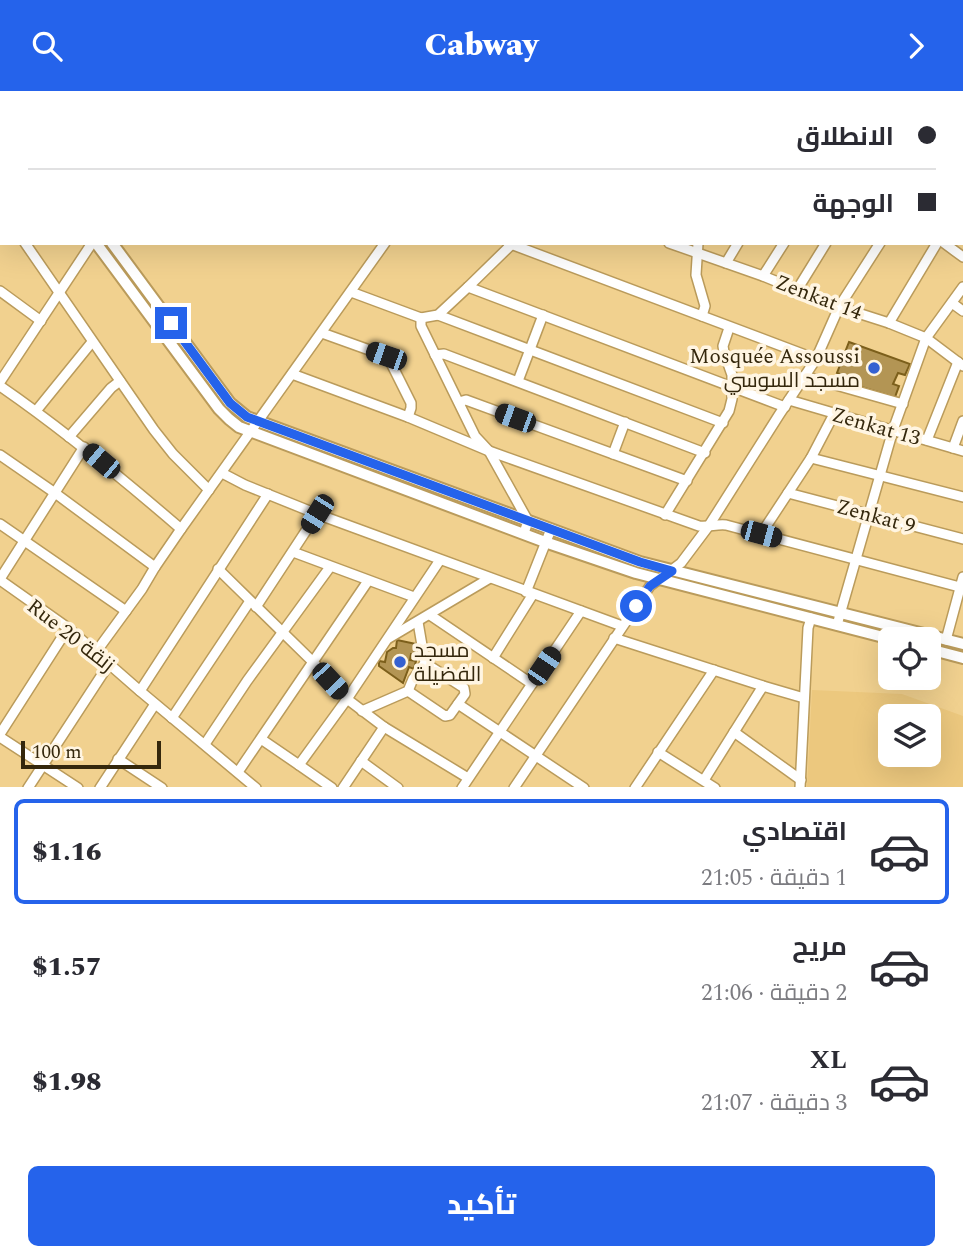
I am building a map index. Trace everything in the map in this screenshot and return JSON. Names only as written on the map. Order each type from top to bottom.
[{"type":"street","points":[[27,245],[154,430],[173,454],[209,489]]},
{"type":"street","points":[[93,245],[0,384],[84,447],[181,529]]},
{"type":"street","points":[[96,245],[219,409],[239,427],[545,542],[636,573],[878,636]]},
{"type":"street","points":[[112,245],[230,403],[237,411],[258,422],[640,562],[963,645]]},
{"type":"street","points":[[96,652],[384,245]]},
{"type":"street","points":[[438,315],[510,245]]},
{"type":"street","points":[[514,245],[816,359]]},
{"type":"street","name":"Zenkat 14","points":[[681,245],[698,248],[726,263],[926,338],[961,364]]},
{"type":"street","points":[[726,263],[737,245]]},
{"type":"street","points":[[763,276],[783,245]]},
{"type":"street","points":[[797,290],[825,245]]},
{"type":"street","points":[[514,787],[650,586],[681,563],[708,527],[816,359],[839,307],[875,245]]},
{"type":"street","points":[[889,323],[936,245]]},
{"type":"street","points":[[947,245],[963,257]]},
{"type":"street","points":[[698,248],[696,275],[705,306],[702,316]]},
{"type":"street","name":"Zenkat 13","points":[[468,287],[733,388],[958,449]]},
{"type":"street","points":[[837,625],[879,475],[926,338],[963,287]]},
{"type":"street","points":[[0,291],[41,321]]},
{"type":"street","points":[[351,292],[421,318],[438,315],[723,423]]},
{"type":"street","points":[[952,303],[963,311]]},
{"type":"street","points":[[518,381],[543,315]]},
{"type":"street","points":[[421,318],[421,326],[475,436],[489,451],[528,521],[524,533]]},
{"type":"street","points":[[665,515],[729,411],[733,388],[731,369],[723,346],[729,328]]},
{"type":"street","points":[[322,333],[386,356],[411,403],[408,417]]},
{"type":"street","points":[[36,411],[92,342]]},
{"type":"street","points":[[435,355],[444,354],[705,453]]},
{"type":"street","points":[[928,440],[961,364]]},
{"type":"street","points":[[292,373],[489,451],[699,526],[726,525],[856,560],[962,584],[946,640]]},
{"type":"street","points":[[804,376],[903,404]]},
{"type":"street","points":[[69,437],[120,381]]},
{"type":"street","points":[[459,402],[466,400],[687,481]]},
{"type":"street","points":[[761,534],[811,457],[834,414]]},
{"type":"street","points":[[958,449],[963,421]]},
{"type":"street","points":[[613,454],[625,422]]},
{"type":"street","points":[[0,579],[84,447]]},
{"type":"street","points":[[0,455],[155,567]]},
{"type":"street","points":[[811,457],[963,497]]},
{"type":"street","points":[[222,473],[317,514],[622,626]]},
{"type":"street","name":"Zenkat 9","points":[[788,493],[963,539]]},
{"type":"street","points":[[140,691],[268,494]]},
{"type":"street","points":[[172,718],[293,552],[317,514]]},
{"type":"street","points":[[0,524],[126,611]]},
{"type":"street","points":[[493,657],[530,593],[551,529]]},
{"type":"street","points":[[293,552],[414,597]]},
{"type":"street","points":[[299,765],[347,699],[440,559]]},
{"type":"street","points":[[205,744],[330,567]]},
{"type":"street","points":[[218,569],[347,699],[384,727],[468,778]]},
{"type":"street","points":[[385,641],[490,578]]},
{"type":"street","name":"Rue 20 زنقة","points":[[0,579],[68,628],[256,787]]},
{"type":"street","points":[[237,772],[368,581]]},
{"type":"street","points":[[462,787],[581,611]]},
{"type":"street","points":[[430,615],[532,684]]},
{"type":"street","points":[[800,784],[807,628],[811,618]]},
{"type":"street","points":[[362,711],[408,691],[425,663],[418,622]]},
{"type":"street","points":[[68,628],[0,736],[78,787]]},
{"type":"street","points":[[614,638],[804,698]]},
{"type":"street","points":[[941,652],[963,658]]},
{"type":"street","points":[[408,691],[445,716],[449,716],[466,693],[465,689],[425,663]]},
{"type":"street","points":[[27,787],[109,664]]},
{"type":"street","points":[[635,787],[714,670]]},
{"type":"street","points":[[704,781],[763,686]]},
{"type":"street","points":[[100,787],[155,703]]},
{"type":"street","points":[[458,704],[584,787]]},
{"type":"street","points":[[343,787],[384,727]]},
{"type":"street","points":[[734,732],[800,784]]},
{"type":"street","points":[[261,739],[332,787]]},
{"type":"street","points":[[658,752],[715,787]]},
{"type":"street","points":[[118,759],[162,787]]},
{"type":"street","points":[[361,761],[398,787]]},
{"type":"shaded area","points":[[812,690],[902,694],[930,704],[878,704],[878,767],[941,767],[941,708],[963,716],[963,787],[807,787]]},
{"type":"building","name":"Mosquée Assoussi مسجد السوسي","points":[[849,342],[910,364],[905,375],[898,373],[893,384],[899,386],[895,397],[841,381],[843,375],[837,373]]},
{"type":"building","name":"مسجد الفضيلة","points":[[397,640],[416,644],[410,660],[416,661],[414,669],[409,667],[403,683],[379,666],[379,661],[385,662],[387,652],[396,648]]},
{"type":"place","name":"Mosquée Assoussi مسجد السوسي","points":[[874,368]]},
{"type":"place","name":"مسجد الفضيلة","points":[[400,662]]},
{"type":"route","points":[[171,323],[230,403],[247,417],[640,562],[672,571],[650,586],[636,606]]}]
